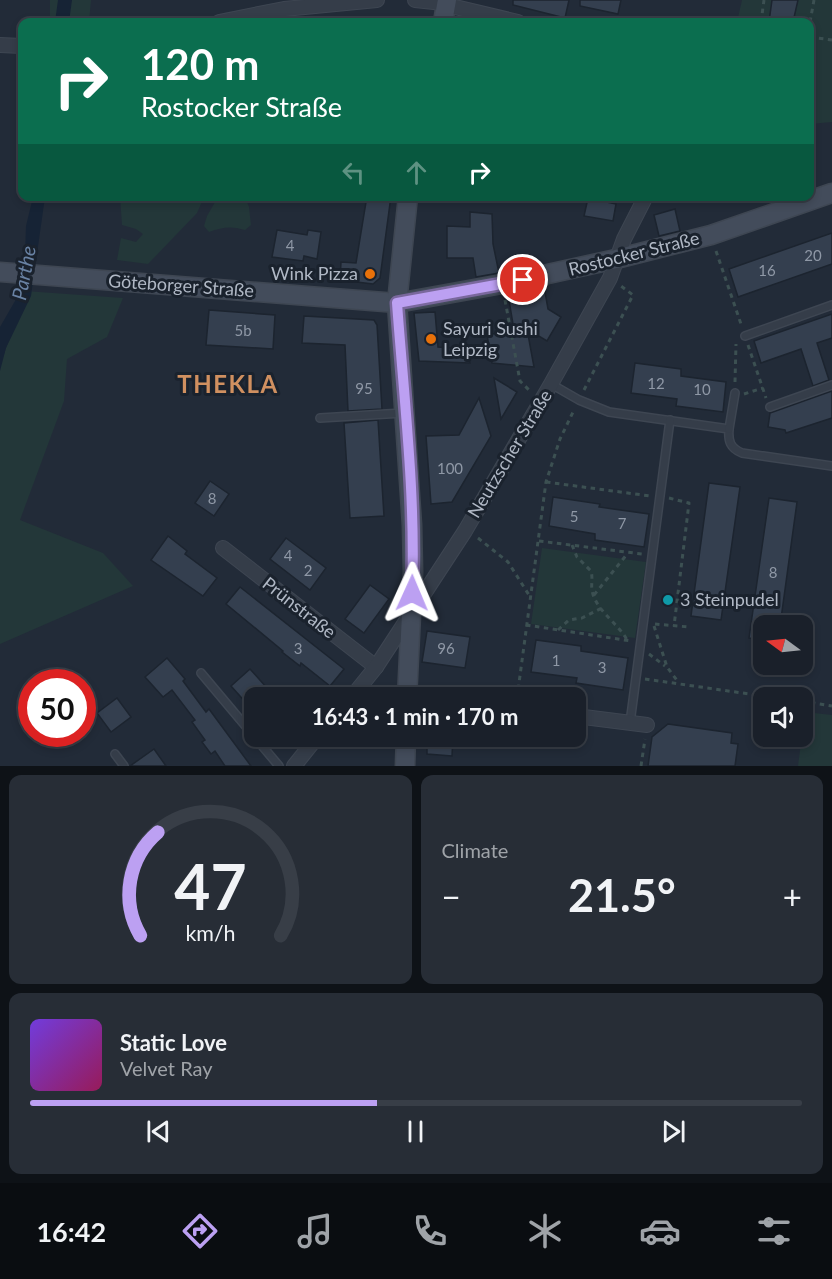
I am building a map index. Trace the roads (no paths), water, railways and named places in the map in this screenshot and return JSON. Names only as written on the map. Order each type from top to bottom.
[{"type":"main road","name":"Rostocker Straße","points":[[814,200],[832,194]]},
{"type":"main road","points":[[407,201],[397,303],[412,525],[408,687]]},
{"type":"main road","name":"Rostocker Straße","points":[[397,303],[502,285],[616,259],[711,235],[811,201]]},
{"type":"main road","name":"Göteborger Straße","points":[[0,272],[397,303]]},
{"type":"main road","points":[[405,766],[406,747]]},
{"type":"street","points":[[239,18],[284,9],[377,0]]},
{"type":"street","points":[[416,0],[445,10],[494,18]]},
{"type":"street","points":[[0,45],[18,46]]},
{"type":"street","name":"Neutzscher Straße","points":[[360,687],[376,667],[465,531],[543,398],[610,278],[624,239],[643,201]]},
{"type":"street","name":"Prünstraße","points":[[223,548],[376,667]]},
{"type":"street","points":[[586,717],[647,725]]},
{"type":"street","points":[[294,766],[309,747]]},
{"type":"lane","points":[[745,336],[832,305]]},
{"type":"lane","points":[[551,384],[579,400],[609,412],[729,429]]},
{"type":"lane","points":[[770,407],[832,385]]},
{"type":"lane","points":[[734,395],[729,429],[729,442],[734,450],[832,466]]},
{"type":"lane","points":[[320,418],[405,413]]},
{"type":"lane","points":[[630,723],[670,420]]},
{"type":"lane","points":[[201,673],[279,766]]},
{"type":"lane","points":[[115,754],[124,766]]},
{"type":"water","points":[[58,0],[72,0],[70,18],[56,18]]},
{"type":"water","name":"Parthe","points":[[32,201],[44,201],[31,296],[6,348],[0,371],[0,327],[21,285],[26,226]]},
{"type":"place","name":"Wink Pizza","points":[[370,274]]},
{"type":"place","name":"Sayuri Sushi Leipzig","points":[[431,339]]},
{"type":"place","name":"3 Steinpudel","points":[[668,600]]},
{"type":"district","name":"THEKLA","points":[[228,385]]}]
